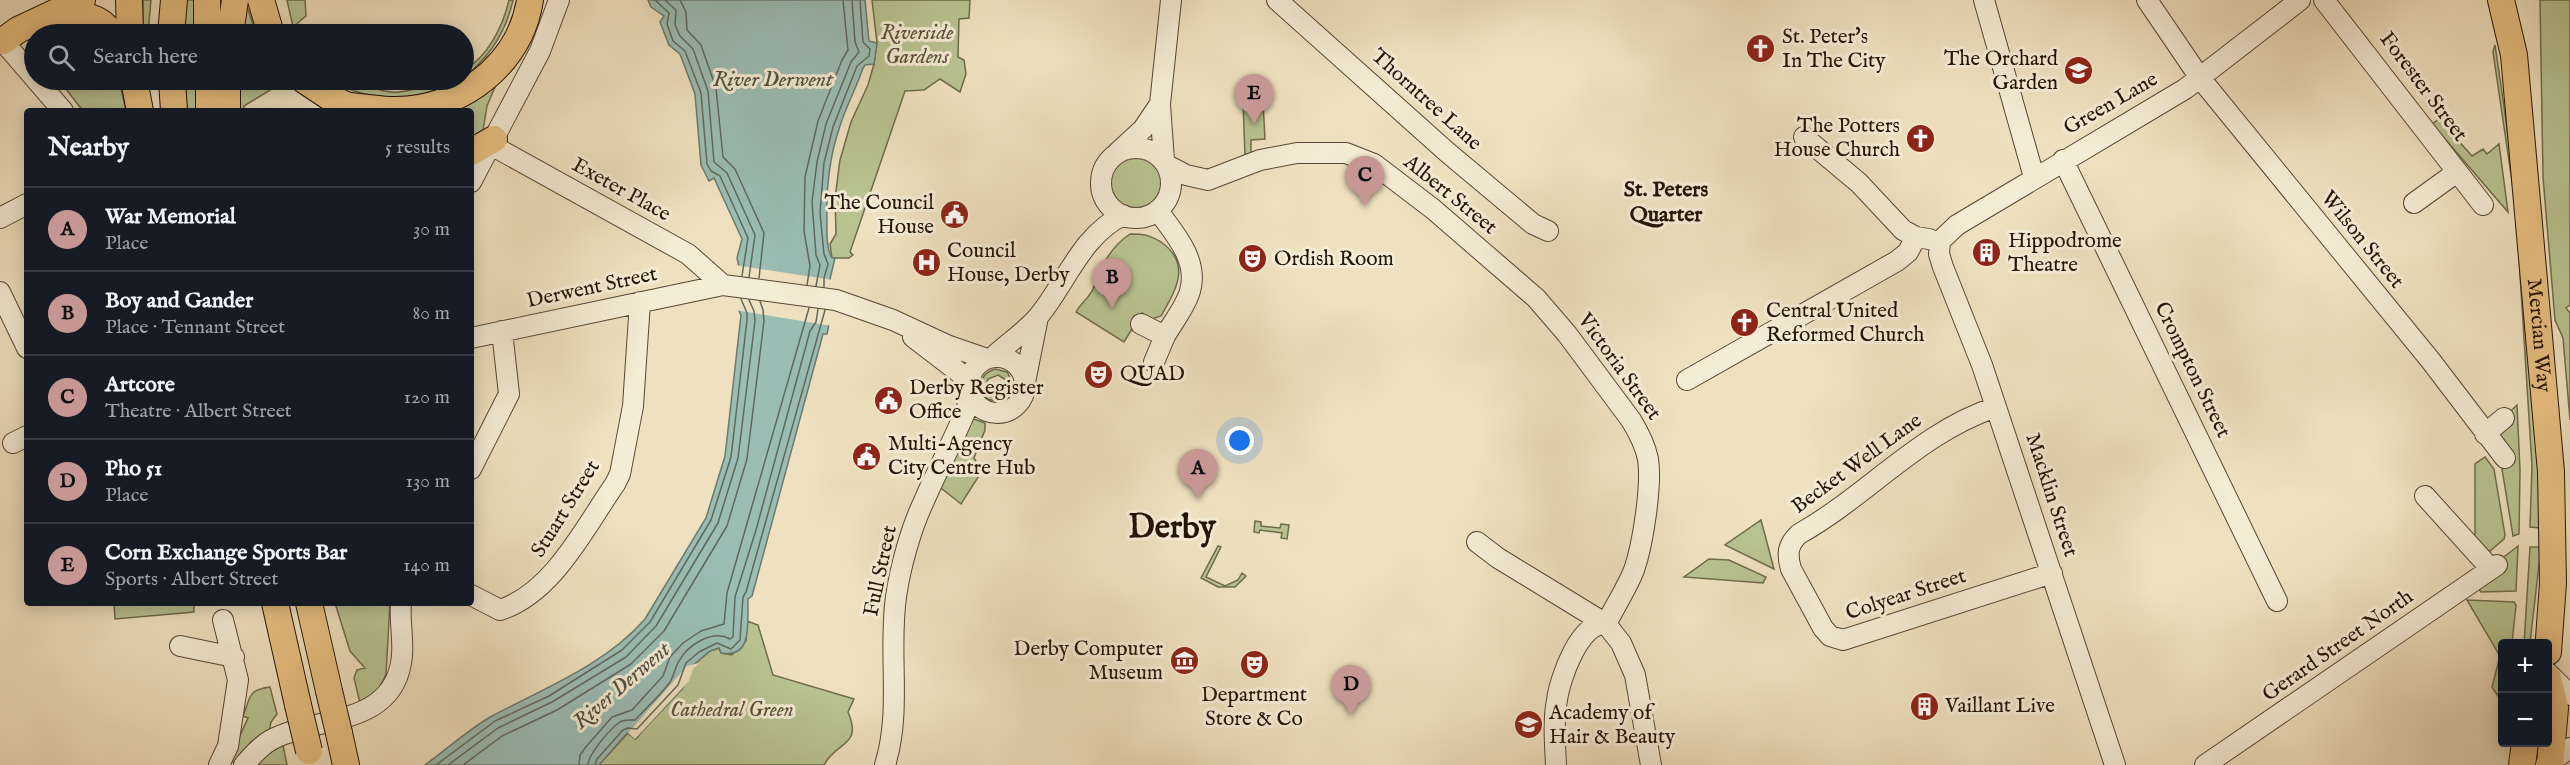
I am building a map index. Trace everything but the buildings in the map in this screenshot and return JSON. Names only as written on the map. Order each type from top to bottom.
[{"type":"main road","points":[[31,24],[82,0]]},
{"type":"main road","points":[[129,0],[130,24]]},
{"type":"main road","points":[[207,0],[207,24]]},
{"type":"main road","points":[[231,24],[235,0]]},
{"type":"main road","points":[[261,0],[268,24]]},
{"type":"main road","points":[[474,86],[494,71],[509,52],[524,25],[530,0]]},
{"type":"main road","name":"Mercian Way","points":[[2501,0],[2514,55],[2551,472],[2553,583],[2548,639]]},
{"type":"main road","name":"Mercian Way","points":[[2514,55],[2519,0]]},
{"type":"main road","points":[[50,15],[91,16],[103,24]]},
{"type":"main road","points":[[1,40],[24,27]]},
{"type":"main road","points":[[136,90],[140,108]]},
{"type":"main road","points":[[172,90],[174,108]]},
{"type":"main road","points":[[209,90],[209,108]]},
{"type":"main road","points":[[227,90],[228,108]]},
{"type":"main road","points":[[319,90],[352,108]]},
{"type":"main road","points":[[419,108],[440,103],[469,90]]},
{"type":"main road","points":[[276,606],[298,705],[307,760]]},
{"type":"main road","points":[[310,606],[346,765]]},
{"type":"main road","points":[[2551,693],[2555,708],[2554,760]]},
{"type":"main road","points":[[2522,765],[2524,747]]},
{"type":"street","points":[[474,174],[485,145],[540,51],[559,0]]},
{"type":"street","points":[[1160,104],[1143,129],[1105,167],[1101,180],[1102,191],[1109,205],[1123,215],[1143,218],[1158,211],[1166,202],[1171,191],[1171,175],[1165,163],[1160,104],[1171,0]]},
{"type":"street","name":"Thorntree Lane","points":[[1277,0],[1447,152],[1533,224],[1548,231]]},
{"type":"street","points":[[1984,0],[2034,177]]},
{"type":"street","name":"Wilson Street","points":[[2147,0],[2200,78],[2431,361],[2505,458]]},
{"type":"street","name":"Green Lane","points":[[1940,241],[1957,225],[2200,78],[2300,0]]},
{"type":"street","name":"Forester Street","points":[[2324,0],[2482,205]]},
{"type":"street","points":[[1,40],[24,66]]},
{"type":"street","points":[[39,90],[48,108]]},
{"type":"street","points":[[45,90],[60,108]]},
{"type":"street","points":[[1804,137],[1859,183],[1903,230],[1916,237],[1940,241]]},
{"type":"street","name":"Exeter Place","points":[[485,145],[688,254],[727,285]]},
{"type":"street","points":[[1119,152],[1131,148],[1143,148],[1151,151],[1165,163]]},
{"type":"street","name":"Albert Street","points":[[1165,163],[1186,175],[1208,180],[1260,160],[1287,155],[1320,152],[1359,157],[1374,164],[1425,203],[1524,287]]},
{"type":"street","name":"Crompton Street","points":[[2063,160],[2277,601]]},
{"type":"street","points":[[2414,203],[2457,172]]},
{"type":"street","points":[[1086,245],[1102,191]]},
{"type":"street","points":[[0,218],[24,206]]},
{"type":"street","points":[[1154,362],[1165,336],[1190,291],[1192,274],[1185,250],[1158,211]]},
{"type":"street","points":[[970,388],[975,367],[990,358],[1038,317],[1086,245],[1108,224],[1123,215]]},
{"type":"street","points":[[1687,380],[1897,261],[1908,252],[1916,237]]},
{"type":"street","name":"Macklin Street","points":[[1940,241],[1939,254],[1943,267],[1996,407],[2115,765]]},
{"type":"street","name":"Derwent Street","points":[[474,337],[727,285],[836,300],[893,320],[949,346],[990,358],[1005,358],[1016,364],[1025,382],[1021,400],[1006,412],[987,412],[976,405],[970,388],[893,320]]},
{"type":"street","name":"Victoria Street","points":[[1524,287],[1554,319],[1597,374],[1631,420],[1646,451],[1649,481],[1637,558],[1633,572],[1606,624]]},
{"type":"street","points":[[0,292],[24,342]]},
{"type":"street","name":"Stuart Street","points":[[474,597],[500,610],[545,583],[575,544],[615,484],[620,474],[630,428],[640,302]]},
{"type":"street","points":[[1025,382],[1038,317]]},
{"type":"street","points":[[1141,324],[1165,336]]},
{"type":"street","points":[[474,463],[509,394],[502,331]]},
{"type":"street","name":"Full Street","points":[[885,765],[895,716],[893,632],[896,596],[922,503],[961,427],[970,388]]},
{"type":"street","name":"Becket Well Lane","points":[[1800,586],[1788,560],[1792,540],[1922,445],[1972,415],[1996,407]]},
{"type":"street","points":[[2485,434],[2504,418]]},
{"type":"street","name":"Gerard Street North","points":[[2205,765],[2494,567],[2425,496]]},
{"type":"street","points":[[1477,542],[1498,558],[1606,624],[1621,643],[1635,675],[1651,765]]},
{"type":"street","name":"Colyear Street","points":[[1800,586],[1823,628],[1830,636],[1844,640],[2052,573]]},
{"type":"street","points":[[244,765],[271,740],[352,716],[368,709],[384,696],[397,677],[401,663],[401,606]]},
{"type":"street","points":[[219,765],[228,746],[236,707],[238,680],[223,620]]},
{"type":"street","points":[[1556,765],[1557,699],[1562,681],[1588,628],[1599,623],[1606,624]]},
{"type":"street","points":[[180,646],[234,657]]},
{"type":"street","points":[[2552,678],[2570,695]]},
{"type":"green space","points":[[143,0],[151,0],[149,24],[143,24]]},
{"type":"green space","points":[[186,0],[196,0],[197,24],[185,24]]},
{"type":"green space","points":[[245,0],[253,24],[239,24]]},
{"type":"green space","points":[[287,0],[305,0],[306,16],[297,24],[292,24]]},
{"type":"green space","points":[[509,0],[513,0],[506,23],[496,43],[474,68],[474,63],[487,49],[503,20]]},
{"type":"green space","name":"Riverside Gardens","points":[[872,0],[970,0],[969,18],[959,19],[958,57],[964,60],[966,74],[960,92],[940,79],[924,90],[905,91],[850,252],[853,255],[849,258],[832,258],[830,244],[836,234],[835,198],[840,160],[851,122],[868,85],[874,64],[877,43]]},
{"type":"green space","points":[[2540,0],[2570,0],[2570,305],[2566,308],[2570,313],[2570,420],[2563,338],[2555,320],[2543,177]]},
{"type":"green space","points":[[2495,45],[2520,226],[2532,347],[2540,528],[2530,527],[2532,466],[2518,242],[2514,195],[2493,52]]},
{"type":"green space","points":[[1262,83],[1265,139],[1251,140],[1251,153],[1245,156],[1243,100],[1253,99],[1256,84]]},
{"type":"green space","points":[[495,87],[487,106],[482,137],[474,145],[474,108],[460,108]]},
{"type":"green space","points":[[67,90],[121,90],[125,108],[81,108]]},
{"type":"green space","points":[[185,90],[199,90],[200,108],[187,108]]},
{"type":"green space","points":[[234,90],[270,90],[244,108],[234,108]]},
{"type":"green space","points":[[352,90],[392,92],[435,90],[411,96],[394,97]]},
{"type":"green space","points":[[2439,119],[2472,156],[2483,149],[2487,154],[2499,144],[2508,212],[2432,124]]},
{"type":"green space","points":[[1131,157],[1141,157],[1155,164],[1162,183],[1155,202],[1141,209],[1131,209],[1121,205],[1114,198],[1110,188],[1110,178],[1114,168],[1121,161]]},
{"type":"green space","points":[[1130,234],[1150,236],[1161,242],[1171,250],[1179,268],[1176,287],[1161,316],[1152,319],[1142,313],[1124,342],[1076,312],[1091,292],[1111,251]]},
{"type":"green space","points":[[995,369],[1007,372],[1013,383],[1010,395],[999,402],[987,399],[982,390],[981,382],[990,371]],"holes":[[[998,375],[1006,380],[1007,387],[1004,393],[995,396],[989,393],[986,386],[988,379]]]},
{"type":"green space","points":[[2517,405],[2520,470],[2519,534],[2513,536],[2502,469],[2514,458],[2502,445],[2499,433],[2506,417]]},
{"type":"green space","points":[[971,418],[985,423],[985,430],[974,458],[982,471],[961,504],[941,488],[937,478]]},
{"type":"green space","points":[[2485,457],[2494,469],[2505,535],[2504,539],[2490,551],[2486,551],[2475,539],[2475,464]]},
{"type":"green space","points":[[1761,520],[1774,569],[1725,545]]},
{"type":"green space","points":[[1255,521],[1261,522],[1261,526],[1280,528],[1281,524],[1289,525],[1287,539],[1281,538],[1282,533],[1260,530],[1259,533],[1254,532]]},
{"type":"green space","points":[[1218,546],[1221,547],[1206,577],[1225,586],[1238,580],[1242,573],[1246,576],[1235,587],[1218,587],[1201,578]]},
{"type":"green space","points":[[2518,546],[2516,591],[2481,592],[2477,587],[2500,560]]},
{"type":"green space","points":[[2530,547],[2541,547],[2530,639],[2524,639]]},
{"type":"green space","points":[[1709,559],[1729,560],[1766,577],[1763,583],[1684,577]]},
{"type":"green space","points":[[2467,600],[2514,602],[2516,605],[2512,639],[2498,639],[2498,653]]},
{"type":"green space","points":[[114,606],[194,606],[194,612],[115,619]]},
{"type":"green space","points":[[336,606],[390,606],[386,674],[378,691],[361,707],[354,678],[357,670],[365,668],[350,651]]},
{"type":"green space","name":"Cathedral Green","points":[[747,621],[758,625],[773,675],[854,699],[848,712],[852,723],[850,738],[829,757],[824,765],[599,765],[628,733],[636,739],[690,668],[710,651],[719,648],[721,653],[732,655],[746,641]]},
{"type":"green space","points":[[2498,664],[2498,696],[2492,687]]},
{"type":"green space","points":[[270,687],[277,714],[271,722],[269,732],[252,741],[234,763],[230,757],[248,718],[243,716],[249,699],[253,692]]},
{"type":"green space","points":[[283,745],[287,765],[257,765],[269,753]]},
{"type":"water","name":"River Derwent","points":[[648,0],[865,0],[869,41],[877,43],[874,64],[865,65],[863,68],[841,121],[833,152],[827,210],[828,245],[832,258],[835,258],[830,279],[832,310],[827,334],[823,334],[752,596],[748,599],[748,627],[744,644],[732,653],[721,653],[719,648],[710,651],[690,668],[683,688],[635,739],[627,733],[599,765],[425,765],[492,716],[593,663],[612,650],[645,619],[706,518],[725,456],[741,315],[736,304],[739,267],[737,258],[742,239],[714,178],[709,181],[701,165],[695,94],[680,54],[669,45],[660,22],[664,16],[651,7]]},
{"type":"pier","points":[[735,265],[833,280],[832,326],[735,310],[728,286]]},
{"type":"pier","points":[[699,663],[693,669],[689,681],[635,739],[628,733],[687,666]]},
{"type":"place","name":"St. Peter's In The City","points":[[1761,49]]},
{"type":"place","name":"The Orchard Garden","points":[[2079,71]]},
{"type":"place","name":"Corn Exchange Sports Bar","points":[[1254,124]]},
{"type":"place","name":"The Potters House Church","points":[[1921,138]]},
{"type":"place","name":"Artcore","points":[[1365,206]]},
{"type":"place","name":"The Council House","points":[[955,215]]},
{"type":"place","name":"Hippodrome Theatre","points":[[1987,253]]},
{"type":"place","name":"Ordish Room","points":[[1253,259]]},
{"type":"place","name":"Council House, Derby","points":[[926,263]]},
{"type":"place","name":"Boy and Gander","points":[[1112,308]]},
{"type":"place","name":"Central United Reformed Church","points":[[1745,323]]},
{"type":"place","name":"QUAD","points":[[1099,374]]},
{"type":"place","name":"Derby Register Office","points":[[888,400]]},
{"type":"place","name":"Multi-Agency City Centre Hub","points":[[867,456]]},
{"type":"place","name":"War Memorial","points":[[1198,499]]},
{"type":"place","name":"Derby Computer Museum","points":[[1184,661]]},
{"type":"place","name":"Department Store & Co","points":[[1254,664]]},
{"type":"place","name":"Vaillant Live","points":[[1924,706]]},
{"type":"place","name":"Pho 51","points":[[1351,715]]},
{"type":"place","name":"Academy of Hair & Beauty","points":[[1528,725]]},
{"type":"district","name":"St. Peters Quarter","points":[[1666,202]]},
{"type":"district","name":"Derby","points":[[1172,528]]}]
